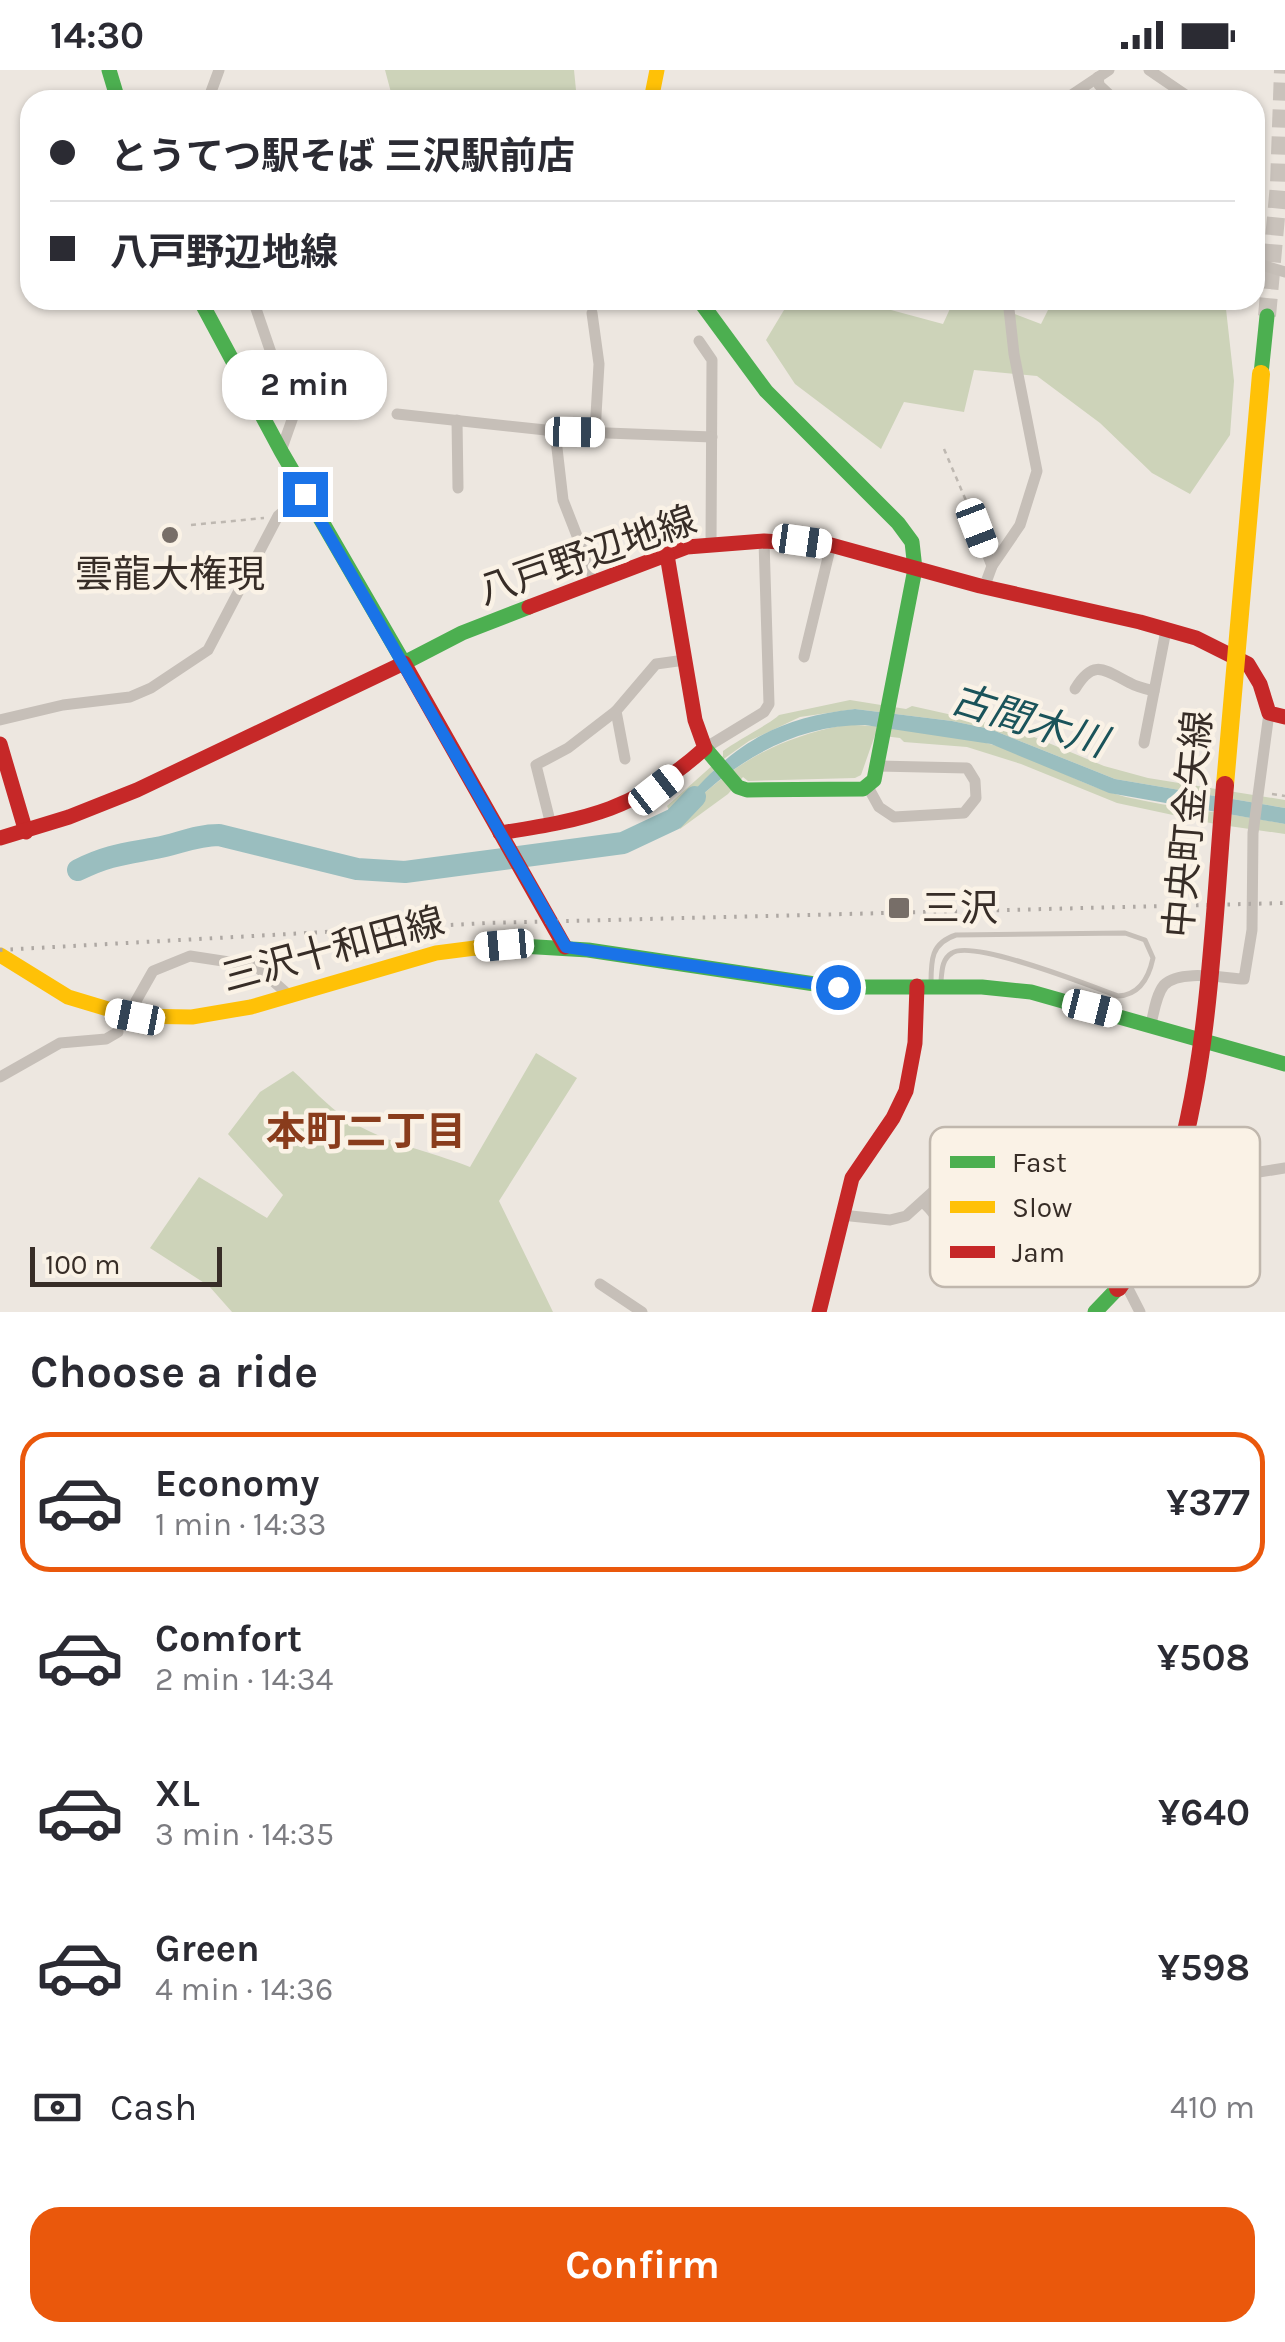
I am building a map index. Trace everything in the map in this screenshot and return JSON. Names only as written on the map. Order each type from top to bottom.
[{"type":"main road","points":[[205,310],[305,494],[566,947]]},
{"type":"main road","points":[[667,555],[696,720],[708,752],[738,787],[764,791],[868,786],[878,766],[915,568],[912,542],[898,523],[751,377],[704,310]]},
{"type":"main road","name":"中央町金矢線","points":[[1185,1127],[1200,1066],[1267,316]]},
{"type":"main road","name":"八戸野辺地線","points":[[0,838],[120,797],[190,766],[313,710],[462,632],[687,547],[711,544],[764,541],[831,545],[1166,630],[1244,660],[1277,715]]},
{"type":"main road","points":[[0,744],[26,832]]},
{"type":"main road","points":[[502,837],[628,807],[708,752]]},
{"type":"main road","name":"三沢十和田線","points":[[0,955],[40,986],[86,1005],[161,1020],[220,1013],[291,997],[394,963],[466,948],[566,947],[838,987],[989,985],[1031,992],[1151,1024],[1285,1064]]},
{"type":"main road","points":[[819,1312],[852,1178],[893,1118],[906,1091],[930,986]]},
{"type":"main road","name":"中央町金矢線","points":[[1095,1312],[1119,1287]]},
{"type":"street","points":[[1149,70],[1178,90]]},
{"type":"street","points":[[1079,90],[1103,74]]},
{"type":"street","points":[[257,310],[294,417],[281,451]]},
{"type":"street","points":[[985,585],[992,566],[1020,525],[1037,471],[1009,310]]},
{"type":"street","points":[[592,313],[599,364],[595,432]]},
{"type":"street","points":[[699,341],[712,360],[711,544]]},
{"type":"street","points":[[397,414],[555,431],[712,438]]},
{"type":"street","points":[[457,420],[458,488]]},
{"type":"street","points":[[555,431],[562,500],[595,582]]},
{"type":"street","points":[[0,720],[64,705],[130,697],[151,688],[208,650],[278,516],[305,494]]},
{"type":"street","points":[[977,528],[992,566]]},
{"type":"street","points":[[708,752],[764,712],[769,704],[764,541]]},
{"type":"street","points":[[804,657],[831,545]]},
{"type":"street","points":[[1144,743],[1166,630]]},
{"type":"street","points":[[551,825],[536,766],[568,748],[616,711],[656,664],[685,660]]},
{"type":"street","points":[[1075,689],[1081,678],[1097,668],[1108,669],[1128,683],[1154,691]]},
{"type":"street","points":[[616,711],[625,759]]},
{"type":"street","points":[[1151,1024],[1158,996],[1170,981],[1182,977],[1244,979],[1252,930],[1256,798],[1277,715]]},
{"type":"street","points":[[868,786],[879,807],[894,817],[964,812],[976,798],[976,781],[967,768],[878,766]]},
{"type":"street","points":[[136,1001],[154,971],[190,956],[256,966],[291,997]]},
{"type":"street","points":[[0,1077],[60,1043],[106,1039],[118,1032]]},
{"type":"street","points":[[1260,1172],[1285,1168]]},
{"type":"street","points":[[841,1215],[890,1220],[906,1216],[930,1196]]},
{"type":"street","points":[[924,1202],[930,1208]]},
{"type":"street","points":[[600,1284],[642,1312]]},
{"type":"street","points":[[1127,1287],[1140,1312]]},
{"type":"lane","points":[[1125,932],[1145,940],[1152,958],[1142,985],[1126,996],[982,951],[957,950],[944,961],[930,986],[935,949],[940,942],[956,936],[1125,932]]},
{"type":"path","points":[[944,450],[977,528]]},
{"type":"path","points":[[191,526],[278,516]]},
{"type":"green space","points":[[385,70],[574,70],[576,90],[390,90]]},
{"type":"green space","points":[[784,310],[891,310],[943,324],[949,310],[1004,310],[1041,324],[1048,310],[1226,310],[1234,381],[1230,435],[1190,494],[1152,473],[1100,423],[1037,376],[974,370],[964,412],[904,402],[881,449],[795,384],[766,340]]},
{"type":"green space","points":[[850,700],[906,709],[912,706],[1015,729],[1104,766],[1148,778],[1285,800],[1285,808],[1115,779],[990,729],[855,709],[800,717],[749,741],[725,758],[672,816],[667,806],[729,747],[779,715]]},
{"type":"green space","points":[[844,725],[912,729],[984,742],[1126,797],[1285,824],[1285,834],[1117,803],[967,747],[904,742],[875,735],[861,775],[855,778],[748,781],[743,777],[728,794],[680,829],[675,821],[713,785],[752,758],[794,739]]},
{"type":"green space","points":[[536,1053],[577,1078],[499,1201],[553,1312],[232,1312],[209,1286],[150,1248],[199,1177],[267,1218],[283,1195],[228,1134],[260,1092],[293,1071],[332,1108],[360,1127],[470,1167]]},
{"type":"water","points":[[855,709],[990,729],[1115,779],[1285,808],[1285,824],[1109,793],[991,744],[865,725],[810,732],[761,753],[716,783],[675,821],[672,816],[711,773],[751,742],[797,721]]},
{"type":"waterway","name":"古間木川","points":[[78,870],[116,856],[219,835],[357,869],[405,872],[623,843],[674,819],[695,797]]},
{"type":"tunnel","points":[[1267,316],[1279,184],[1283,70]]},
{"type":"railway","points":[[0,950],[487,923],[1285,903]]},
{"type":"traffic: fast","points":[[109,70],[115,90]]},
{"type":"traffic: fast","points":[[205,310],[281,451],[404,663],[462,633],[529,607]]},
{"type":"traffic: fast","points":[[705,748],[738,787],[747,790],[863,789],[874,780],[915,569],[912,542],[898,523],[766,391],[706,310]]},
{"type":"traffic: fast","points":[[1261,374],[1267,316]]},
{"type":"traffic: fast","points":[[475,948],[505,945],[588,950],[835,987],[982,987],[1031,992],[1285,1064]]},
{"type":"traffic: fast","points":[[1095,1312],[1118,1288]]},
{"type":"traffic: slow","points":[[653,90],[657,70]]},
{"type":"traffic: slow","points":[[1225,785],[1261,374]]},
{"type":"traffic: slow","points":[[0,955],[68,997],[131,1016],[192,1017],[251,1007],[436,953],[475,948]]},
{"type":"traffic: jam","points":[[529,607],[687,547],[764,541],[831,545],[1196,638],[1248,664],[1260,684],[1269,713],[1285,717]]},
{"type":"traffic: jam","points":[[500,833],[560,823],[610,808],[656,785],[705,748],[695,720],[667,555]]},
{"type":"traffic: jam","points":[[0,838],[137,790],[404,663],[565,947]]},
{"type":"traffic: jam","points":[[0,744],[26,832]]},
{"type":"traffic: jam","points":[[1187,1127],[1208,991],[1225,785]]},
{"type":"traffic: jam","points":[[819,1312],[852,1178],[893,1118],[906,1091],[915,1043],[917,986]]},
{"type":"place","name":"雲龍大権現","points":[[170,535]]},
{"type":"place","name":"三沢","points":[[899,908]]},
{"type":"district","name":"本町二丁目","points":[[366,1131]]},
{"type":"route","points":[[305,494],[566,947],[838,987]]}]
